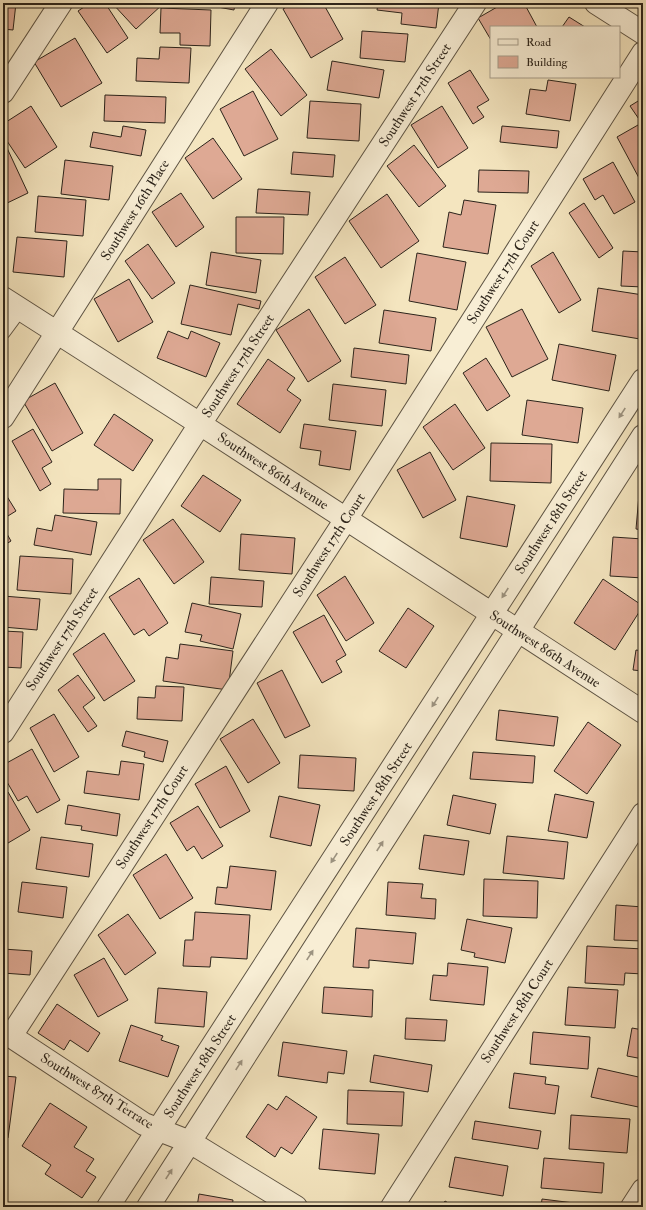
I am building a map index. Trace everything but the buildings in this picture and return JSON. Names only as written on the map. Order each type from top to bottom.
[{"type":"street","points":[[3,92],[61,3]]},
{"type":"street","name":"Southwest 16th Place","points":[[3,417],[267,3]]},
{"type":"street","name":"Southwest 17th Street","points":[[3,732],[200,424],[475,3]]},
{"type":"street","points":[[596,3],[643,33]]},
{"type":"street","name":"Southwest 17th Court","points":[[7,1033],[346,519],[643,53]]},
{"type":"street","name":"Southwest 86th Avenue","points":[[12,304],[200,424],[643,712]]},
{"type":"street","name":"Southwest 18th Street","points":[[108,1207],[643,380]]},
{"type":"street","points":[[148,1207],[643,436]]},
{"type":"street","name":"Southwest 18th Court","points":[[392,1207],[643,814]]},
{"type":"street","name":"Southwest 87th Terrace","points":[[7,1033],[144,1124],[190,1142],[296,1207]]},
{"type":"street","points":[[632,1207],[643,1190]]},
{"type":"lane","points":[[3,332],[12,304]]}]
